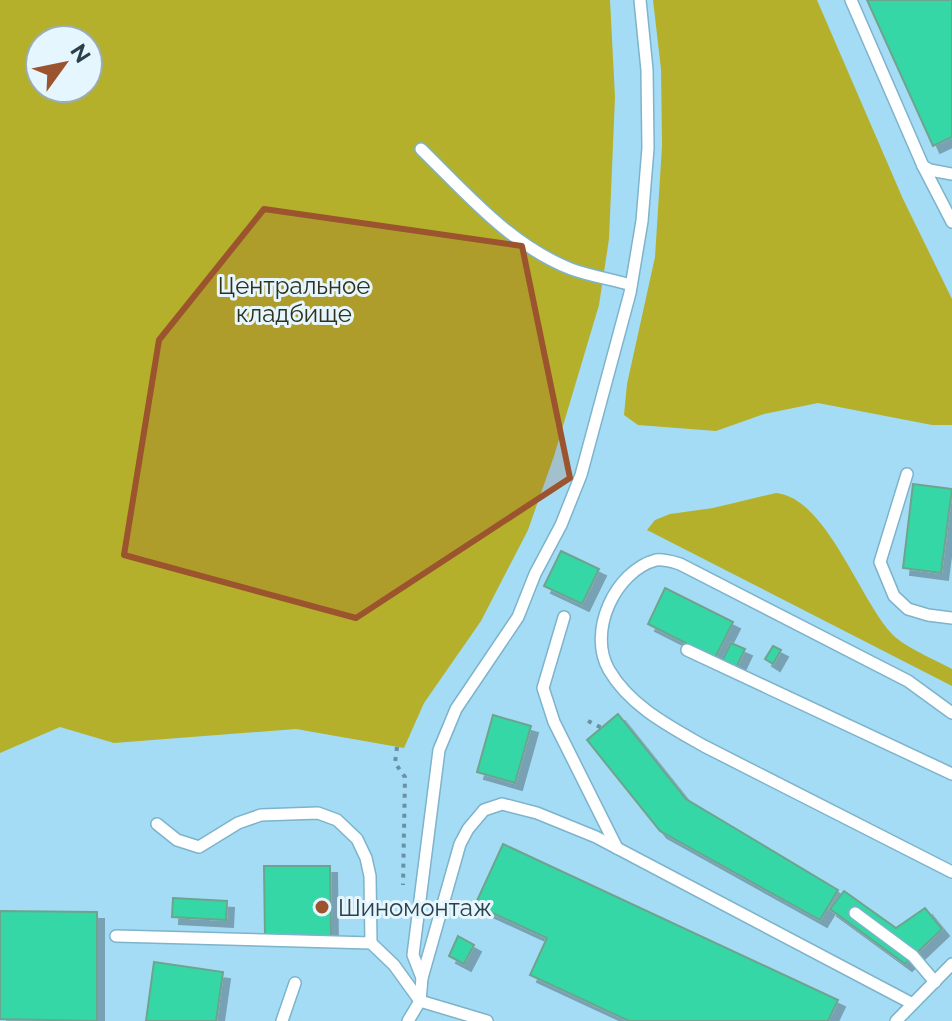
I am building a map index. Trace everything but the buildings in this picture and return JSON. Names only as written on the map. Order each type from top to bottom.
[{"type":"lane","points":[[422,978],[413,955],[439,750],[456,709],[518,617],[535,574],[561,525],[581,475],[631,285],[642,221],[648,148],[647,70],[640,0]]},
{"type":"lane","points":[[851,0],[923,166],[952,222]]},
{"type":"lane","points":[[421,149],[492,219],[525,244],[571,269],[631,285]]},
{"type":"lane","points":[[923,166],[952,174]]},
{"type":"lane","points":[[907,474],[880,562],[894,596],[908,609],[952,618]]},
{"type":"lane","points":[[952,713],[908,681],[680,564],[659,559],[641,567],[614,591],[602,629],[602,647],[607,666],[617,682],[634,701],[664,723],[952,872]]},
{"type":"lane","points":[[564,617],[543,688],[554,722],[617,849]]},
{"type":"lane","points":[[687,650],[952,774]]},
{"type":"lane","points":[[408,1021],[420,1001],[422,978],[451,866],[468,829],[484,810],[502,804],[537,813],[617,849],[911,1003]]},
{"type":"lane","points":[[157,824],[177,840],[199,847],[238,823],[261,815],[318,813],[337,820],[357,839],[366,858],[370,876],[371,943]]},
{"type":"lane","points":[[855,913],[942,980]]},
{"type":"lane","points":[[116,936],[371,943],[394,965],[420,1001],[487,1021]]},
{"type":"lane","points":[[896,1021],[911,1003],[942,980],[952,964]]},
{"type":"lane","points":[[282,1021],[295,983]]},
{"type":"path","points":[[588,721],[602,728]]},
{"type":"path","points":[[397,747],[395,763],[405,777],[403,888]]},
{"type":"highlighted area","points":[[264,209],[522,246],[570,478],[356,618],[124,555],[159,340]]},
{"type":"green space","name":"Центральное кладбище","points":[[0,0],[610,0],[615,97],[609,239],[599,305],[554,456],[528,530],[481,621],[424,703],[404,748],[296,729],[114,743],[60,727],[0,753]]},
{"type":"green space","points":[[653,0],[817,0],[903,199],[952,299],[952,425],[932,425],[818,403],[764,414],[716,431],[638,425],[624,415],[627,384],[655,257],[662,146],[661,69]]},
{"type":"green space","points":[[776,493],[794,499],[811,512],[841,553],[880,619],[899,640],[952,669],[952,686],[647,530],[655,520],[670,514],[713,508]]},
{"type":"place","name":"Шиномонтаж","points":[[322,907]]}]
